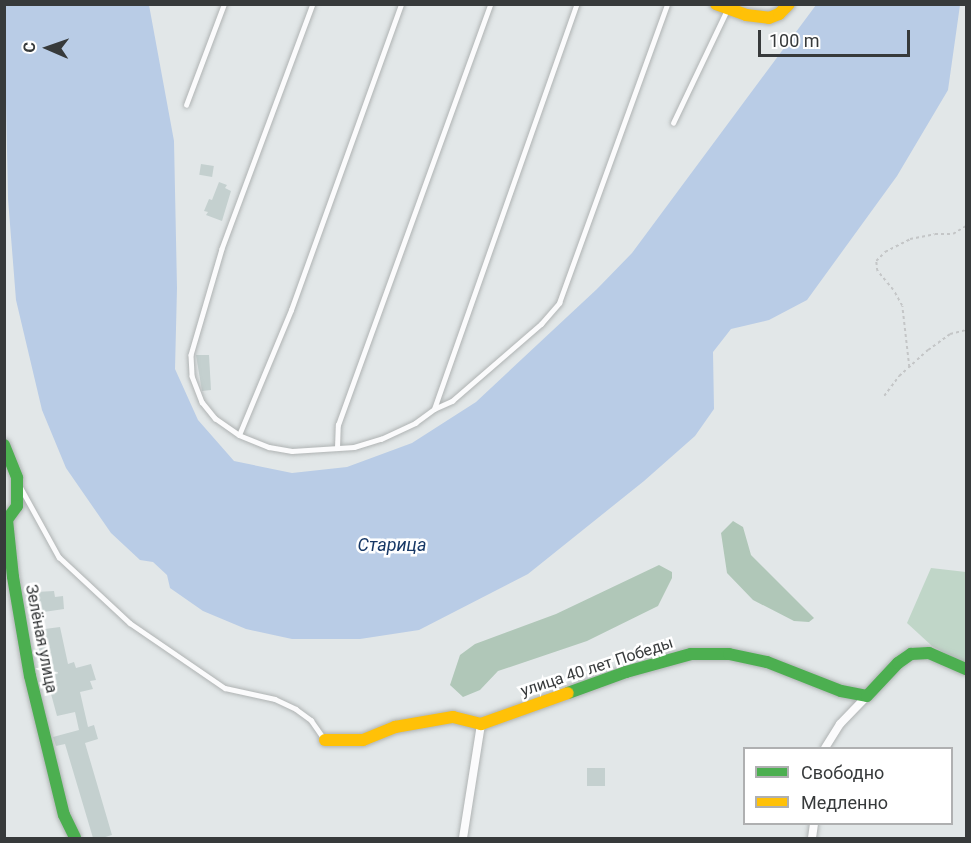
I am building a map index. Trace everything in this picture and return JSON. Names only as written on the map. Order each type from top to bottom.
[{"type":"street","points":[[725,6],[752,16],[769,18],[779,14],[789,4]]},
{"type":"street","name":"Зелёная улица","points":[[4,446],[17,478],[17,506],[6,516],[13,577],[30,676],[64,815],[75,838]]},
{"type":"street","points":[[826,747],[840,724],[898,663],[911,654],[929,653],[966,669]]},
{"type":"street","name":"улица 40 лет Победы","points":[[481,724],[616,675],[691,654],[729,654],[767,662],[841,691],[867,696]]},
{"type":"street","points":[[325,740],[363,740],[395,727],[453,717],[481,724],[463,838]]},
{"type":"lane","points":[[186,105],[224,4]]},
{"type":"lane","points":[[313,4],[222,249],[190,355],[192,376],[201,402],[215,418],[239,435],[269,447],[292,451],[354,447],[381,439],[415,423],[434,409],[452,401],[541,324],[559,303],[667,4]]},
{"type":"lane","points":[[239,435],[291,310],[401,4]]},
{"type":"lane","points":[[337,448],[338,425],[490,4]]},
{"type":"lane","points":[[434,409],[577,4]]},
{"type":"lane","points":[[673,123],[725,6]]},
{"type":"lane","points":[[17,478],[42,529],[59,557],[130,623],[225,688],[275,699],[296,709],[311,720],[325,740]]},
{"type":"path","points":[[909,367],[902,306],[893,290],[877,271],[876,261],[885,252],[910,239],[935,234],[953,234],[966,226]]},
{"type":"path","points":[[884,396],[909,367],[950,334],[966,330]]},
{"type":"green space","points":[[733,521],[743,527],[751,555],[814,618],[809,622],[794,621],[753,600],[727,573],[721,533]]},
{"type":"green space","points":[[659,565],[672,572],[672,578],[658,606],[587,641],[498,671],[480,690],[463,697],[450,685],[460,655],[475,644],[556,614]]},
{"type":"green space","points":[[931,568],[966,572],[966,665],[932,646],[907,623]]},
{"type":"water","name":"Старица","points":[[4,5],[149,5],[174,141],[177,288],[175,369],[198,420],[234,461],[292,473],[347,467],[412,443],[476,402],[597,289],[632,253],[816,5],[960,5],[948,90],[897,176],[807,300],[769,320],[731,329],[713,352],[714,409],[695,436],[644,481],[528,574],[419,630],[360,639],[292,639],[246,629],[203,611],[170,588],[167,575],[153,562],[140,560],[111,533],[66,468],[42,410],[16,300],[8,199]]},
{"type":"building","points":[[201,164],[214,166],[212,177],[199,175]]},
{"type":"building","points":[[219,182],[227,185],[225,188],[231,191],[222,221],[206,215],[208,212],[204,211],[209,199],[212,200]]},
{"type":"building","points":[[196,355],[209,355],[211,390],[202,391]]},
{"type":"building","points":[[54,591],[55,597],[63,596],[64,609],[37,613],[36,592]]},
{"type":"building","points":[[60,627],[68,664],[74,662],[76,668],[91,664],[96,680],[90,681],[93,689],[80,692],[88,727],[94,725],[98,739],[85,743],[112,835],[102,838],[93,838],[65,744],[56,746],[53,737],[79,730],[75,712],[57,716],[38,646],[37,630]]},
{"type":"building","points":[[587,768],[605,768],[605,786],[587,786]]},
{"type":"traffic: fast","points":[[4,445],[17,478],[17,506],[7,520],[13,577],[30,676],[64,815],[75,838]]},
{"type":"traffic: fast","points":[[568,693],[626,672],[691,654],[729,654],[767,662],[841,691],[867,696],[898,663],[911,654],[929,653],[966,669]]},
{"type":"traffic: slow","points":[[716,4],[746,15],[769,18],[779,14],[789,4]]},
{"type":"traffic: slow","points":[[325,740],[363,740],[395,727],[453,717],[481,724],[568,693]]}]
